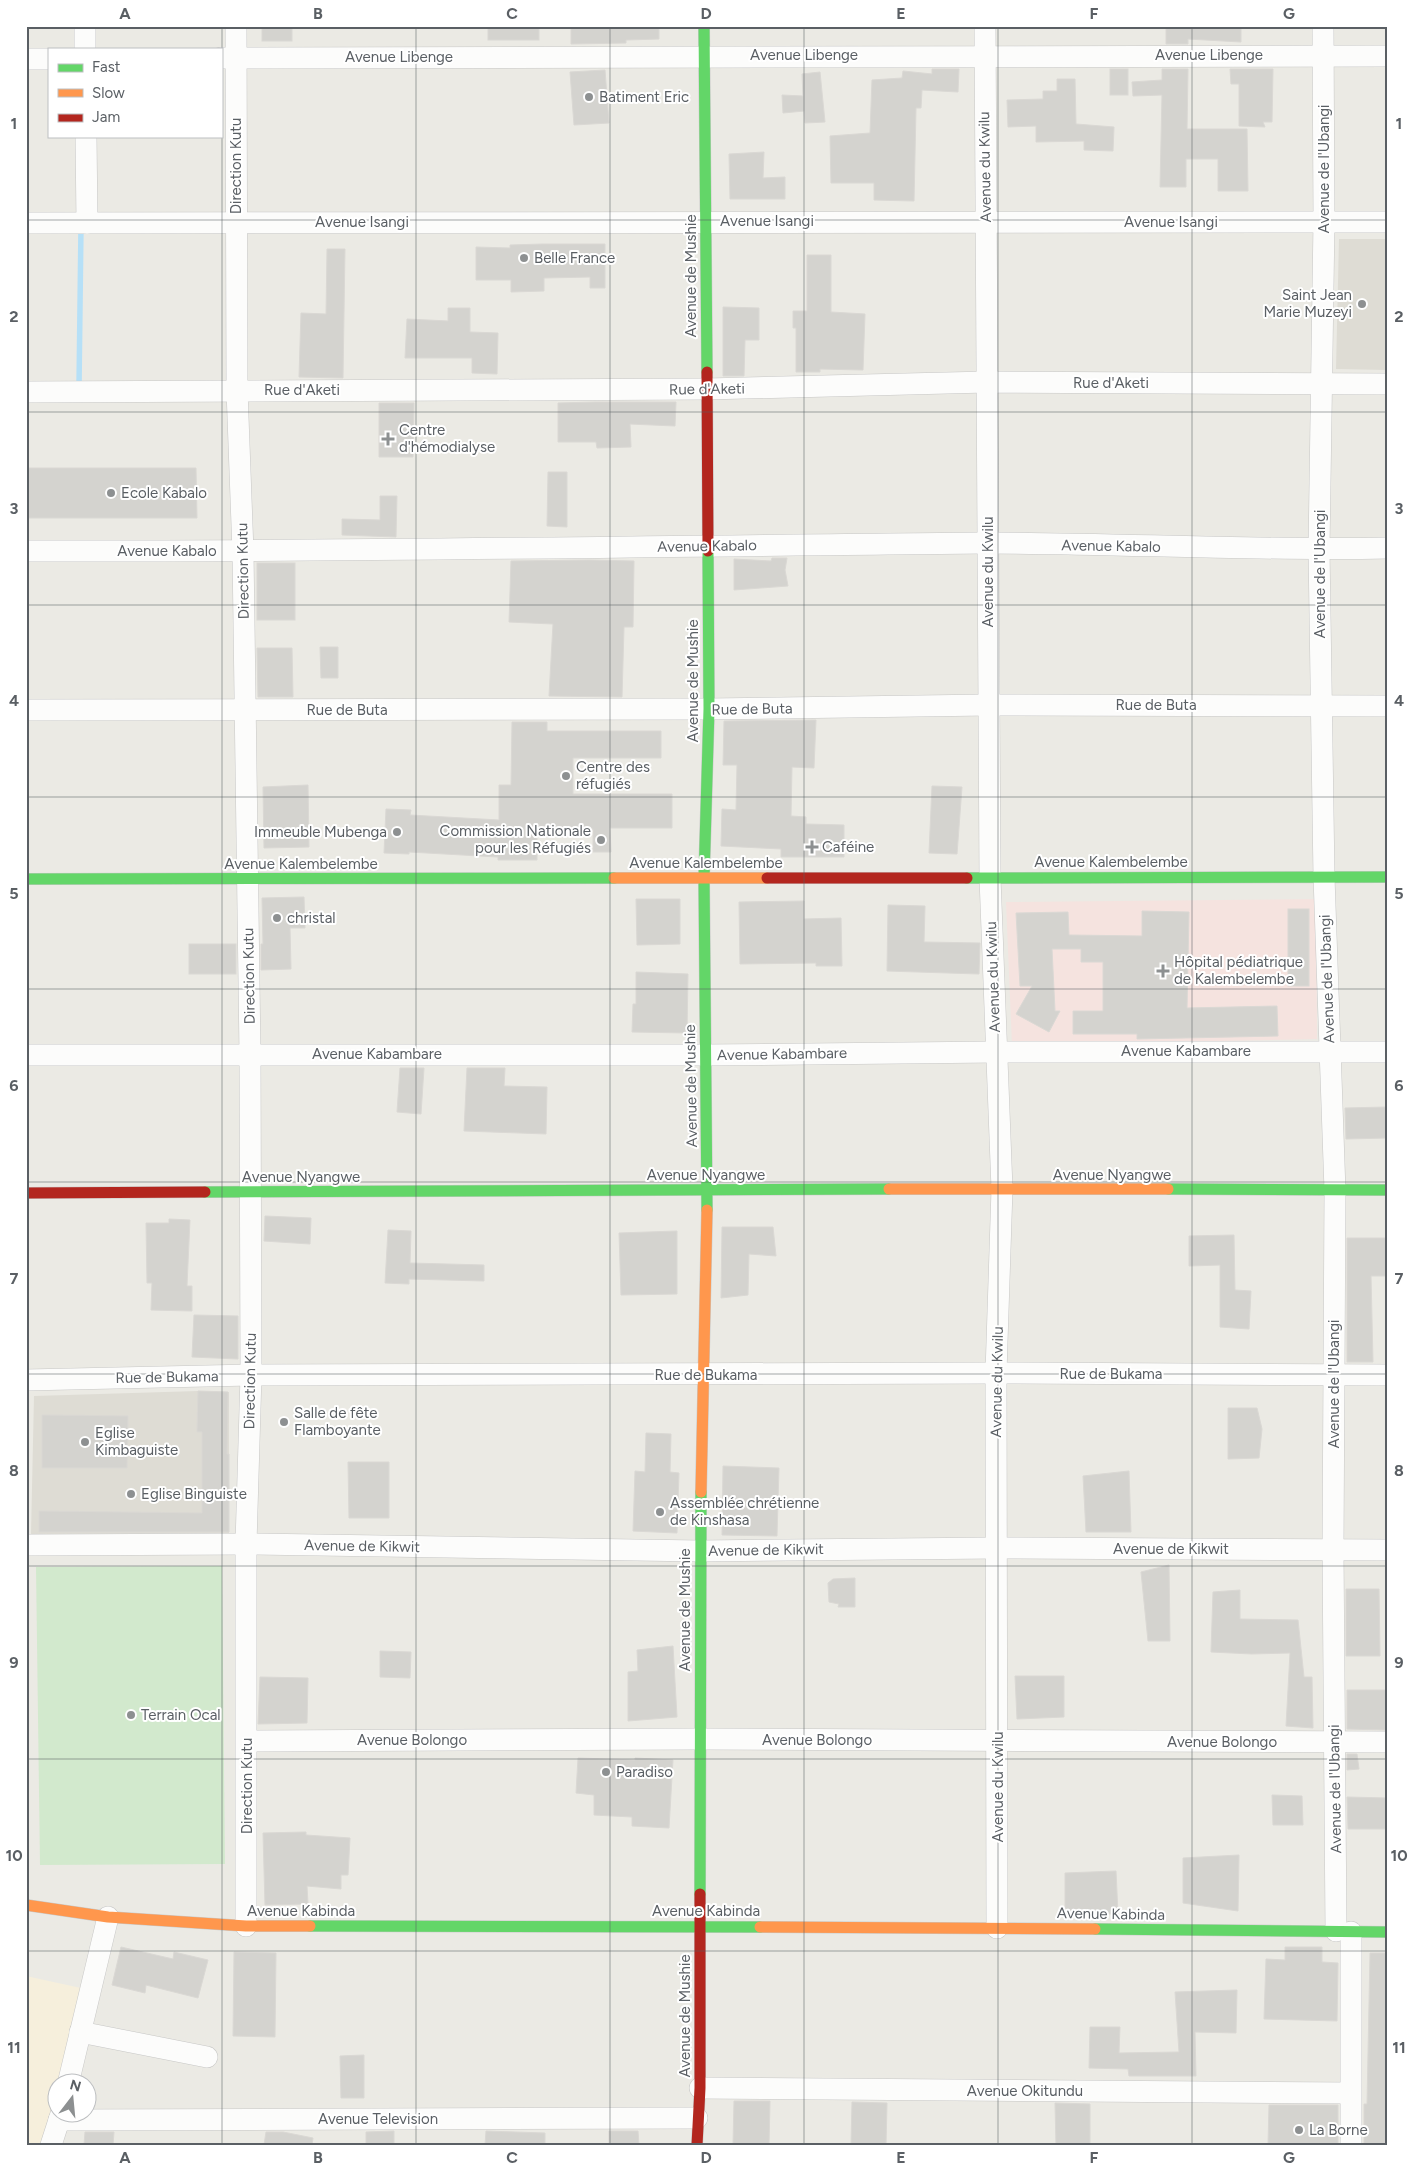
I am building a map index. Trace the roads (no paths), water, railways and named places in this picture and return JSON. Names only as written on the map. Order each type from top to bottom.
[{"type":"street","points":[[85,26],[85,48]]},
{"type":"street","name":"Direction Kutu","points":[[236,26],[229,58],[243,552],[250,1054],[251,1375],[246,1544],[246,1926]]},
{"type":"street","name":"Avenue de Mushie","points":[[697,2145],[700,2088],[700,1551],[707,1190],[704,878],[709,709],[704,26]]},
{"type":"street","name":"Avenue du Kwilu","points":[[985,26],[990,878],[1002,1189],[996,1373],[998,1928]]},
{"type":"street","name":"Avenue de l'Ubangi","points":[[1323,26],[1323,384],[1319,549],[1324,877],[1335,1191],[1334,1742],[1344,1932],[1351,2145]]},
{"type":"street","name":"Avenue Libenge","points":[[229,58],[984,55],[1387,56]]},
{"type":"street","points":[[26,59],[48,59]]},
{"type":"street","points":[[86,138],[87,222]]},
{"type":"street","name":"Avenue Isangi","points":[[26,223],[706,221],[986,223],[1387,222]]},
{"type":"street","name":"Rue d'Aketi","points":[[26,392],[707,389],[987,382],[1387,384]]},
{"type":"street","name":"Avenue Kabalo","points":[[26,551],[243,552],[988,543],[1319,549],[1387,548]]},
{"type":"street","name":"Rue de Buta","points":[[26,710],[709,709],[988,705],[1387,706]]},
{"type":"street","name":"Avenue Kalembelembe","points":[[26,879],[1387,877]]},
{"type":"street","name":"Avenue Kabambare","points":[[26,1055],[1387,1052]]},
{"type":"street","name":"Avenue Nyangwe","points":[[26,1193],[1002,1189],[1387,1190]]},
{"type":"street","name":"Rue de Bukama","points":[[26,1380],[251,1375],[996,1373],[1387,1375]]},
{"type":"street","name":"Avenue de Kikwit","points":[[26,1545],[246,1544],[700,1551],[996,1548],[1387,1550]]},
{"type":"street","name":"Avenue Bolongo","points":[[247,1741],[699,1739],[998,1742],[1387,1742]]},
{"type":"street","name":"Avenue Kabinda","points":[[26,1905],[108,1917],[246,1926],[699,1926],[1387,1932]]},
{"type":"street","points":[[70,2074],[108,1917]]},
{"type":"street","points":[[80,2032],[207,2057]]},
{"type":"street","name":"Avenue Okitundu","points":[[700,2088],[1350,2093]]},
{"type":"street","name":"Avenue Television","points":[[98,2117],[697,2118]]},
{"type":"street","points":[[51,2145],[58,2124]]},
{"type":"waterway","points":[[79,387],[81,226]]},
{"type":"place","name":"Batiment Eric","points":[[589,97]]},
{"type":"place","name":"Belle France","points":[[524,258]]},
{"type":"place","name":"Saint Jean Marie Muzeyi","points":[[1362,304]]},
{"type":"place","name":"Centre d'hémodialyse","points":[[388,439]]},
{"type":"place","name":"Ecole Kabalo","points":[[111,493]]},
{"type":"place","name":"Centre des réfugiés","points":[[566,776]]},
{"type":"place","name":"Immeuble Mubenga","points":[[397,832]]},
{"type":"place","name":"Commission Nationale pour les Réfugiés","points":[[601,840]]},
{"type":"place","name":"Caféine","points":[[812,847]]},
{"type":"place","name":"christal","points":[[277,918]]},
{"type":"place","name":"Hôpital pédiatrique de Kalembelembe","points":[[1163,971]]},
{"type":"place","name":"Salle de fête Flamboyante","points":[[284,1422]]},
{"type":"place","name":"Eglise Kimbaguiste","points":[[85,1442]]},
{"type":"place","name":"Eglise Binguiste","points":[[131,1494]]},
{"type":"place","name":"Assemblée chrétienne de Kinshasa","points":[[660,1512]]},
{"type":"place","name":"Terrain Ocal","points":[[131,1715]]},
{"type":"place","name":"Paradiso","points":[[606,1772]]},
{"type":"place","name":"La Borne","points":[[1299,2130]]}]
